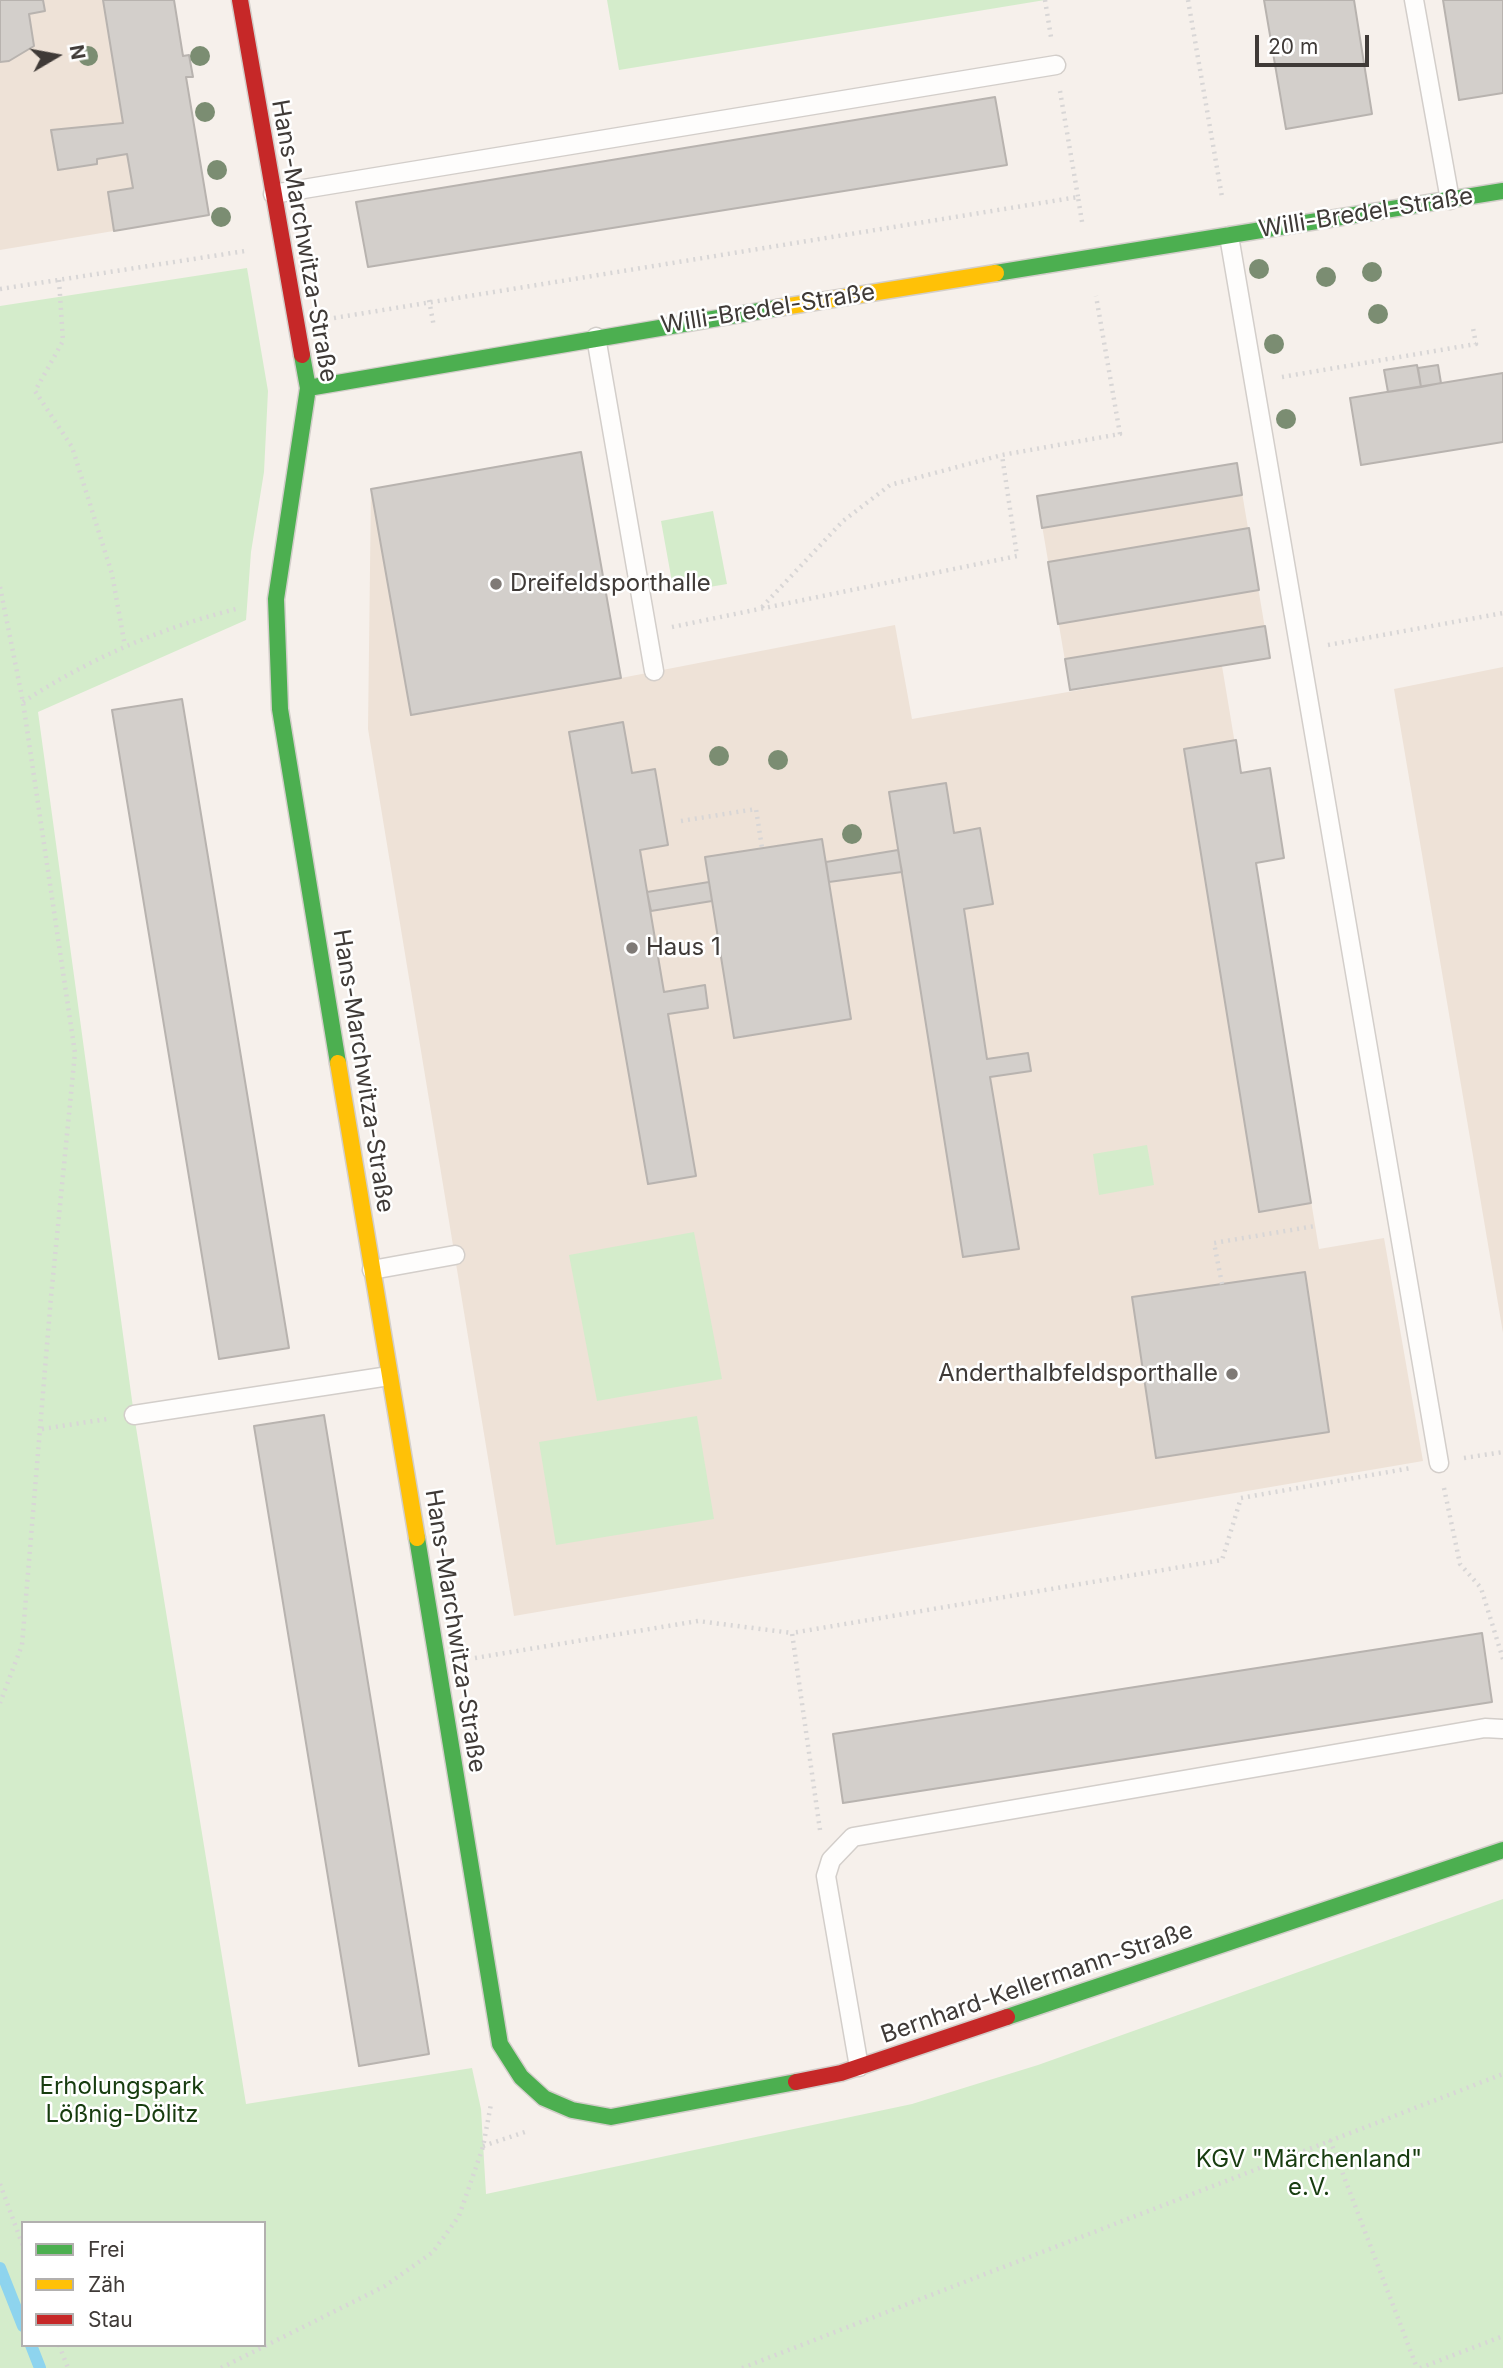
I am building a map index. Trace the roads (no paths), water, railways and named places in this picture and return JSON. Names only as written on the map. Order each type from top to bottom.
[{"type":"street","name":"Hans-Marchwitza-Straße","points":[[240,0],[308,388],[276,599],[280,709],[500,2044],[519,2078],[541,2098],[576,2113]]},
{"type":"street","name":"Willi-Bredel-Straße","points":[[308,388],[596,337],[1503,191]]},
{"type":"street","name":"Bernhard-Kellermann-Straße","points":[[576,2113],[611,2117],[859,2067],[1503,1850]]},
{"type":"lane","points":[[1414,0],[1450,200]]},
{"type":"lane","points":[[273,194],[1056,65]]},
{"type":"lane","name":"Willi-Bredel-Straße","points":[[1229,236],[1439,1463]]},
{"type":"lane","points":[[596,337],[654,671]]},
{"type":"lane","points":[[372,1270],[455,1255]]},
{"type":"lane","points":[[134,1415],[389,1376]]},
{"type":"lane","points":[[859,2067],[826,1876],[831,1860],[853,1837],[1485,1728],[1503,1729]]},
{"type":"waterway","points":[[0,2268],[21,2321]]},
{"type":"waterway","points":[[32,2347],[40,2368]]},
{"type":"place","name":"Dreifeldsporthalle","points":[[496,584]]},
{"type":"place","name":"Haus 1","points":[[632,948]]},
{"type":"place","name":"Anderthalbfeldsporthalle","points":[[1232,1374]]},
{"type":"park label","name":"Erholungspark Lößnig-Dölitz","points":[[122,2101]]},
{"type":"park label","name":"KGV \"Märchenland\" e.V.","points":[[1309,2174]]}]
